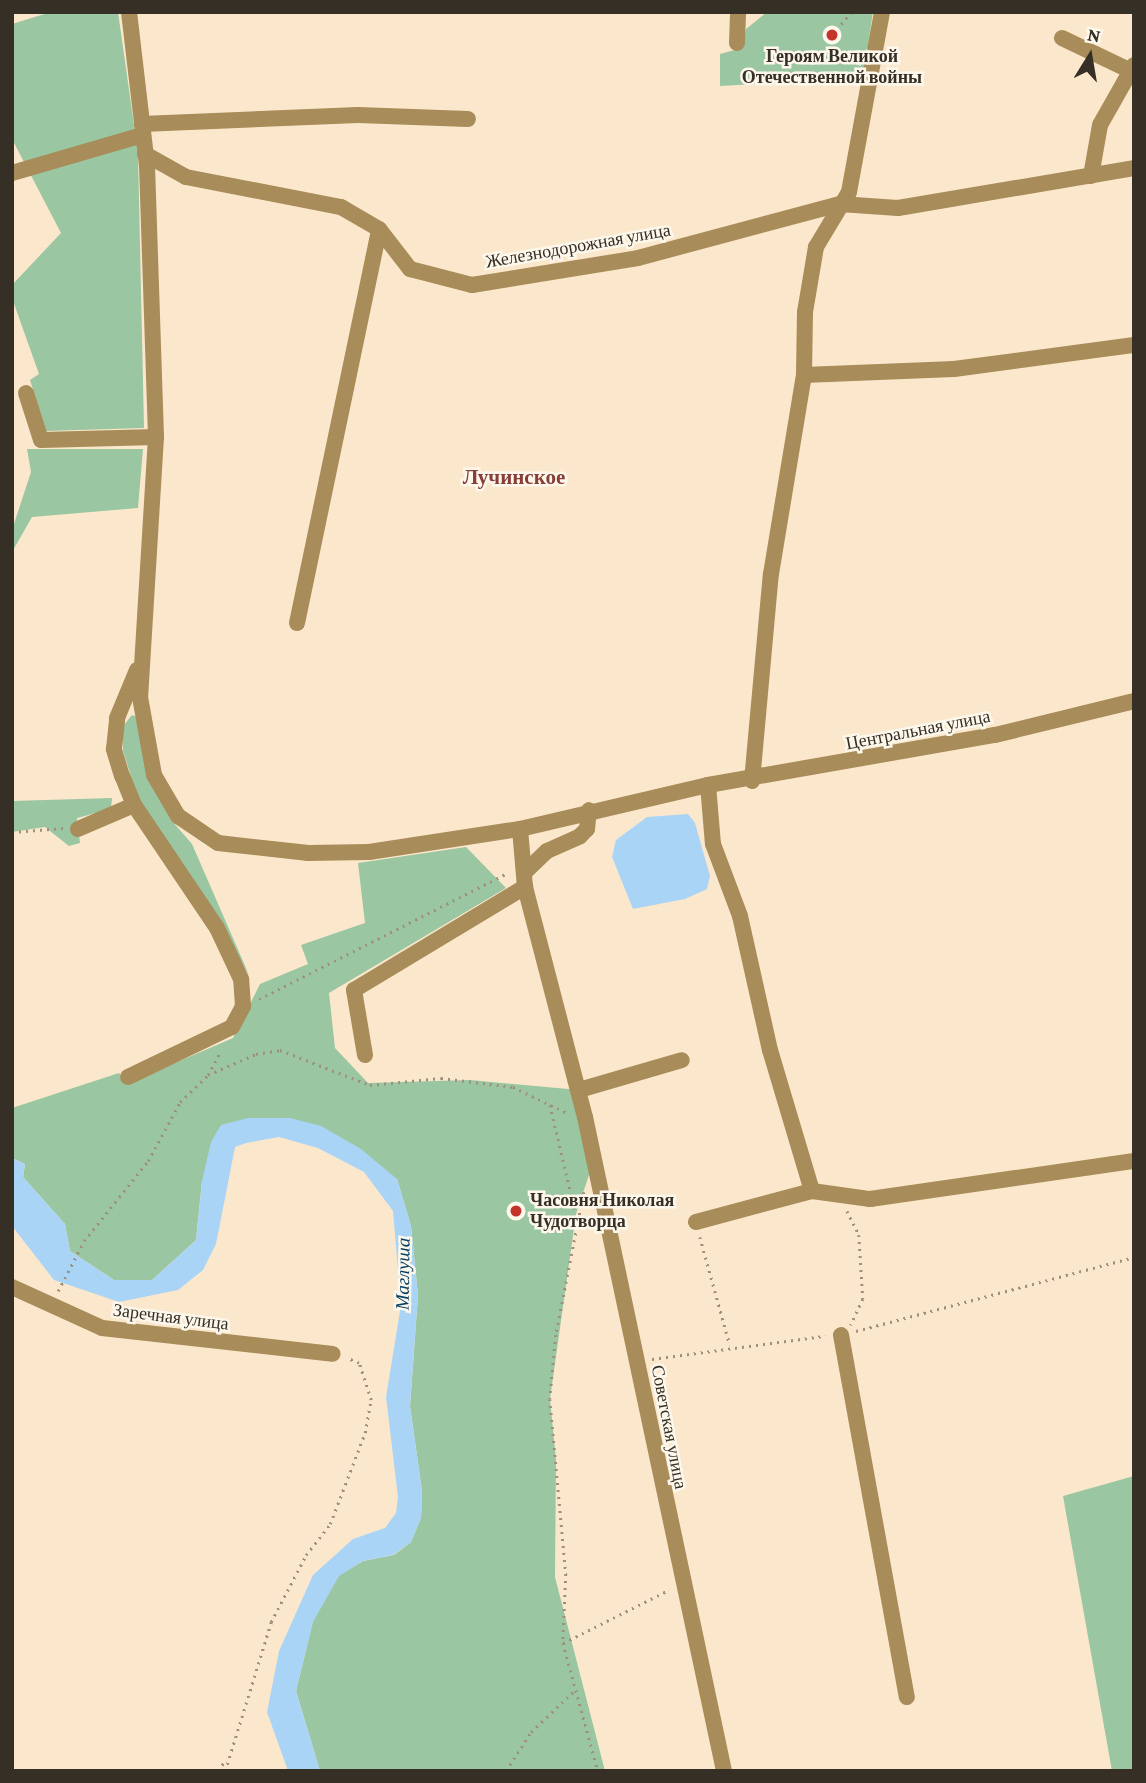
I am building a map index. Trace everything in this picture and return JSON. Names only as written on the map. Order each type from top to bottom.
[{"type":"street","points":[[128,1077],[232,1027],[243,1006],[241,979],[217,928],[134,805],[114,749],[117,718],[142,657],[156,438],[145,154],[130,12]]},
{"type":"street","points":[[737,43],[738,12]]},
{"type":"street","points":[[752,781],[771,574],[804,375],[805,312],[816,247],[849,192],[881,12]]},
{"type":"street","points":[[1062,38],[1132,68],[1100,125],[1091,176]]},
{"type":"street","points":[[12,173],[143,130],[358,115],[468,119]]},
{"type":"street","name":"Железнодорожная улица","points":[[145,154],[186,177],[341,207],[379,229],[410,269],[471,285],[638,258],[840,204],[898,208],[1134,168]]},
{"type":"street","points":[[297,623],[379,229]]},
{"type":"street","points":[[804,375],[954,369],[1134,345]]},
{"type":"street","points":[[26,393],[41,440],[156,438]]},
{"type":"street","name":"Центральная улица","points":[[142,657],[140,697],[145,739],[154,775],[177,816],[218,843],[308,853],[369,852],[520,829],[589,810],[708,785],[752,781],[995,735],[1134,701]]},
{"type":"street","points":[[708,785],[713,844],[740,916],[770,1050],[812,1191]]},
{"type":"street","points":[[78,829],[134,805]]},
{"type":"street","points":[[365,1055],[354,990],[525,874],[548,851],[587,829],[589,810]]},
{"type":"street","points":[[520,829],[525,874],[579,1090],[682,1060]]},
{"type":"street","name":"Советская улица","points":[[579,1090],[681,1584],[724,1771]]},
{"type":"street","points":[[696,1222],[812,1191],[870,1199],[1134,1161]]},
{"type":"street","name":"Заречная улица","points":[[12,1287],[102,1328],[333,1354]]},
{"type":"street","points":[[841,1335],[907,1697]]},
{"type":"path","points":[[832,34],[851,12]]},
{"type":"path","points":[[12,832],[46,827],[78,829]]},
{"type":"path","points":[[243,1006],[525,874]]},
{"type":"path","points":[[59,1289],[83,1241],[148,1161],[180,1102],[208,1075],[232,1027]]},
{"type":"path","points":[[208,1075],[256,1054],[280,1050],[370,1085],[441,1078],[513,1087],[550,1105],[585,1117]]},
{"type":"path","points":[[550,1105],[576,1214]]},
{"type":"path","points":[[594,1160],[576,1214],[550,1399],[566,1574],[563,1643],[598,1771]]},
{"type":"path","points":[[838,1193],[859,1234],[863,1299],[856,1320],[841,1335]]},
{"type":"path","points":[[696,1222],[730,1345]]},
{"type":"path","points":[[637,1362],[730,1345],[841,1335],[1134,1257]]},
{"type":"path","points":[[218,1771],[238,1732],[271,1622],[306,1555],[330,1524],[365,1433],[371,1400],[359,1363],[333,1354]]},
{"type":"path","points":[[563,1643],[681,1584]]},
{"type":"path","points":[[506,1771],[531,1732],[576,1689]]},
{"type":"path","points":[[226,1771],[228,1756]]},
{"type":"green space","points":[[51,12],[118,12],[138,153],[144,428],[46,431],[30,380],[39,374],[12,298],[12,285],[61,233],[12,139],[12,24]]},
{"type":"green space","points":[[767,12],[873,12],[863,78],[720,86],[720,54],[742,48],[746,29]]},
{"type":"green space","points":[[27,449],[143,449],[138,508],[32,517],[12,552],[12,530],[31,472]]},
{"type":"green space","points":[[132,715],[137,717],[172,821],[192,844],[249,975],[207,903],[145,820],[123,751],[123,726]]},
{"type":"green space","points":[[112,798],[111,809],[77,818],[80,843],[69,846],[45,827],[12,832],[12,801]]},
{"type":"green space","points":[[466,847],[506,888],[329,993],[335,1048],[368,1083],[470,1080],[579,1090],[594,1160],[576,1214],[550,1399],[556,1460],[555,1577],[605,1771],[320,1771],[296,1691],[313,1621],[338,1576],[363,1561],[394,1555],[411,1542],[421,1518],[422,1491],[410,1406],[418,1295],[411,1226],[397,1179],[248,1118],[202,1181],[196,1240],[152,1280],[114,1280],[70,1251],[65,1224],[23,1177],[25,1164],[12,1158],[12,1108],[119,1073],[126,1084],[233,1038],[260,984],[308,964],[301,945],[365,923],[358,863]]},
{"type":"green space","points":[[1134,1476],[1134,1771],[1112,1771],[1063,1496]]},
{"type":"water","points":[[688,814],[695,823],[710,876],[707,889],[685,899],[633,909],[612,857],[616,840],[647,817]]},
{"type":"water","name":"Маглуша","points":[[248,1118],[290,1118],[321,1126],[361,1149],[397,1179],[411,1226],[418,1295],[410,1406],[422,1491],[421,1518],[411,1542],[393,1555],[363,1561],[339,1576],[313,1622],[296,1691],[320,1771],[288,1771],[267,1712],[279,1651],[313,1575],[353,1539],[385,1528],[396,1513],[398,1497],[386,1397],[401,1305],[393,1211],[364,1172],[318,1148],[279,1137],[246,1143],[235,1147],[216,1244],[203,1270],[178,1290],[119,1302],[54,1280],[12,1226],[12,1158],[25,1164],[23,1177],[65,1224],[70,1251],[114,1280],[152,1280],[196,1240],[202,1181],[211,1142],[221,1125]]},
{"type":"place","name":"Героям Великой Отечественной войны","points":[[832,35]]},
{"type":"place","name":"Часовня Николая Чудотворца","points":[[516,1211]]},
{"type":"district","name":"Лучинское","points":[[514,477]]}]
